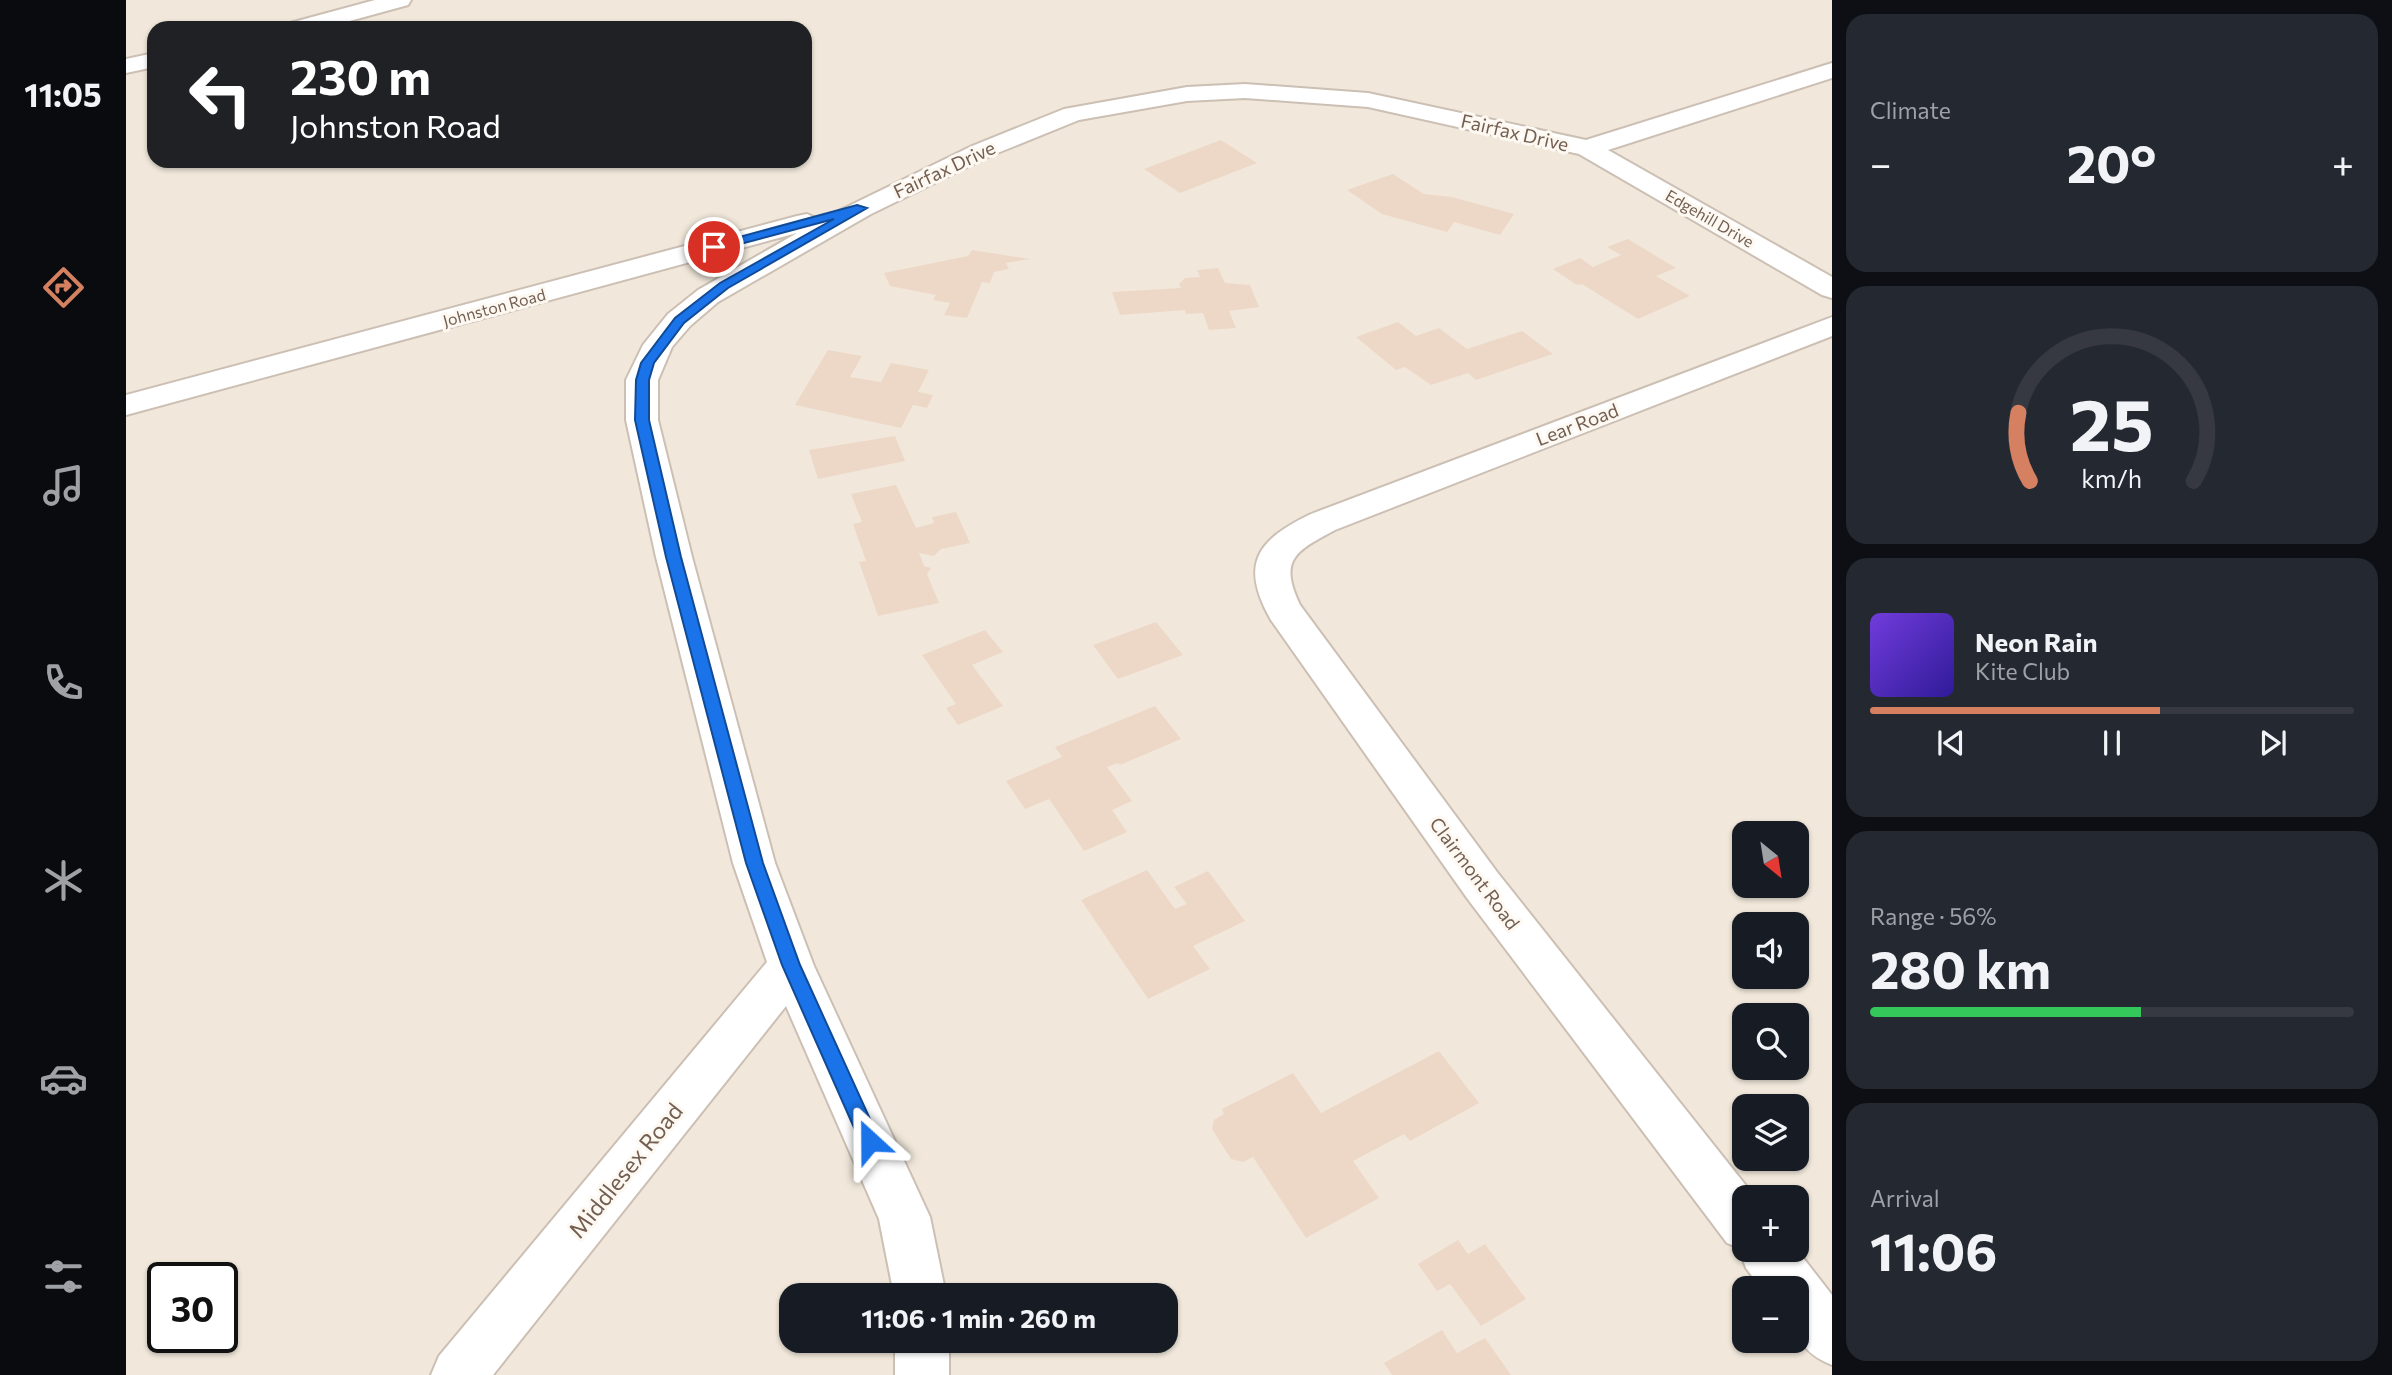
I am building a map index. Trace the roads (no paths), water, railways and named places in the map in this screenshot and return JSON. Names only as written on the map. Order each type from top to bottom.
[{"type":"street","points":[[324,21],[400,0]]},
{"type":"street","points":[[126,66],[147,62]]},
{"type":"street","name":"Fairfax Drive","points":[[918,1283],[904,1217],[791,965],[754,863],[674,557],[642,420],[642,380],[658,345],[679,320],[708,296],[861,208],[981,151],[1073,114],[1187,94],[1245,91],[1368,100],[1587,148],[1832,70]]},
{"type":"street","name":"Edgehill Drive","points":[[1587,148],[1832,289]]},
{"type":"street","name":"Johnston Road","points":[[126,405],[861,208]]},
{"type":"street","name":"Lear Road","points":[[1323,522],[1832,326]]},
{"type":"street","name":"Clairmont Road","points":[[1323,522],[1284,541],[1273,556],[1270,574],[1274,592],[1284,611],[1482,885],[1732,1208]]},
{"type":"street","name":"Middlesex Road","points":[[458,1375],[791,965]]},
{"type":"street","points":[[1773,1262],[1785,1276]]},
{"type":"street","points":[[1809,1308],[1832,1338]]},
{"type":"street","points":[[922,1353],[922,1375]]}]
